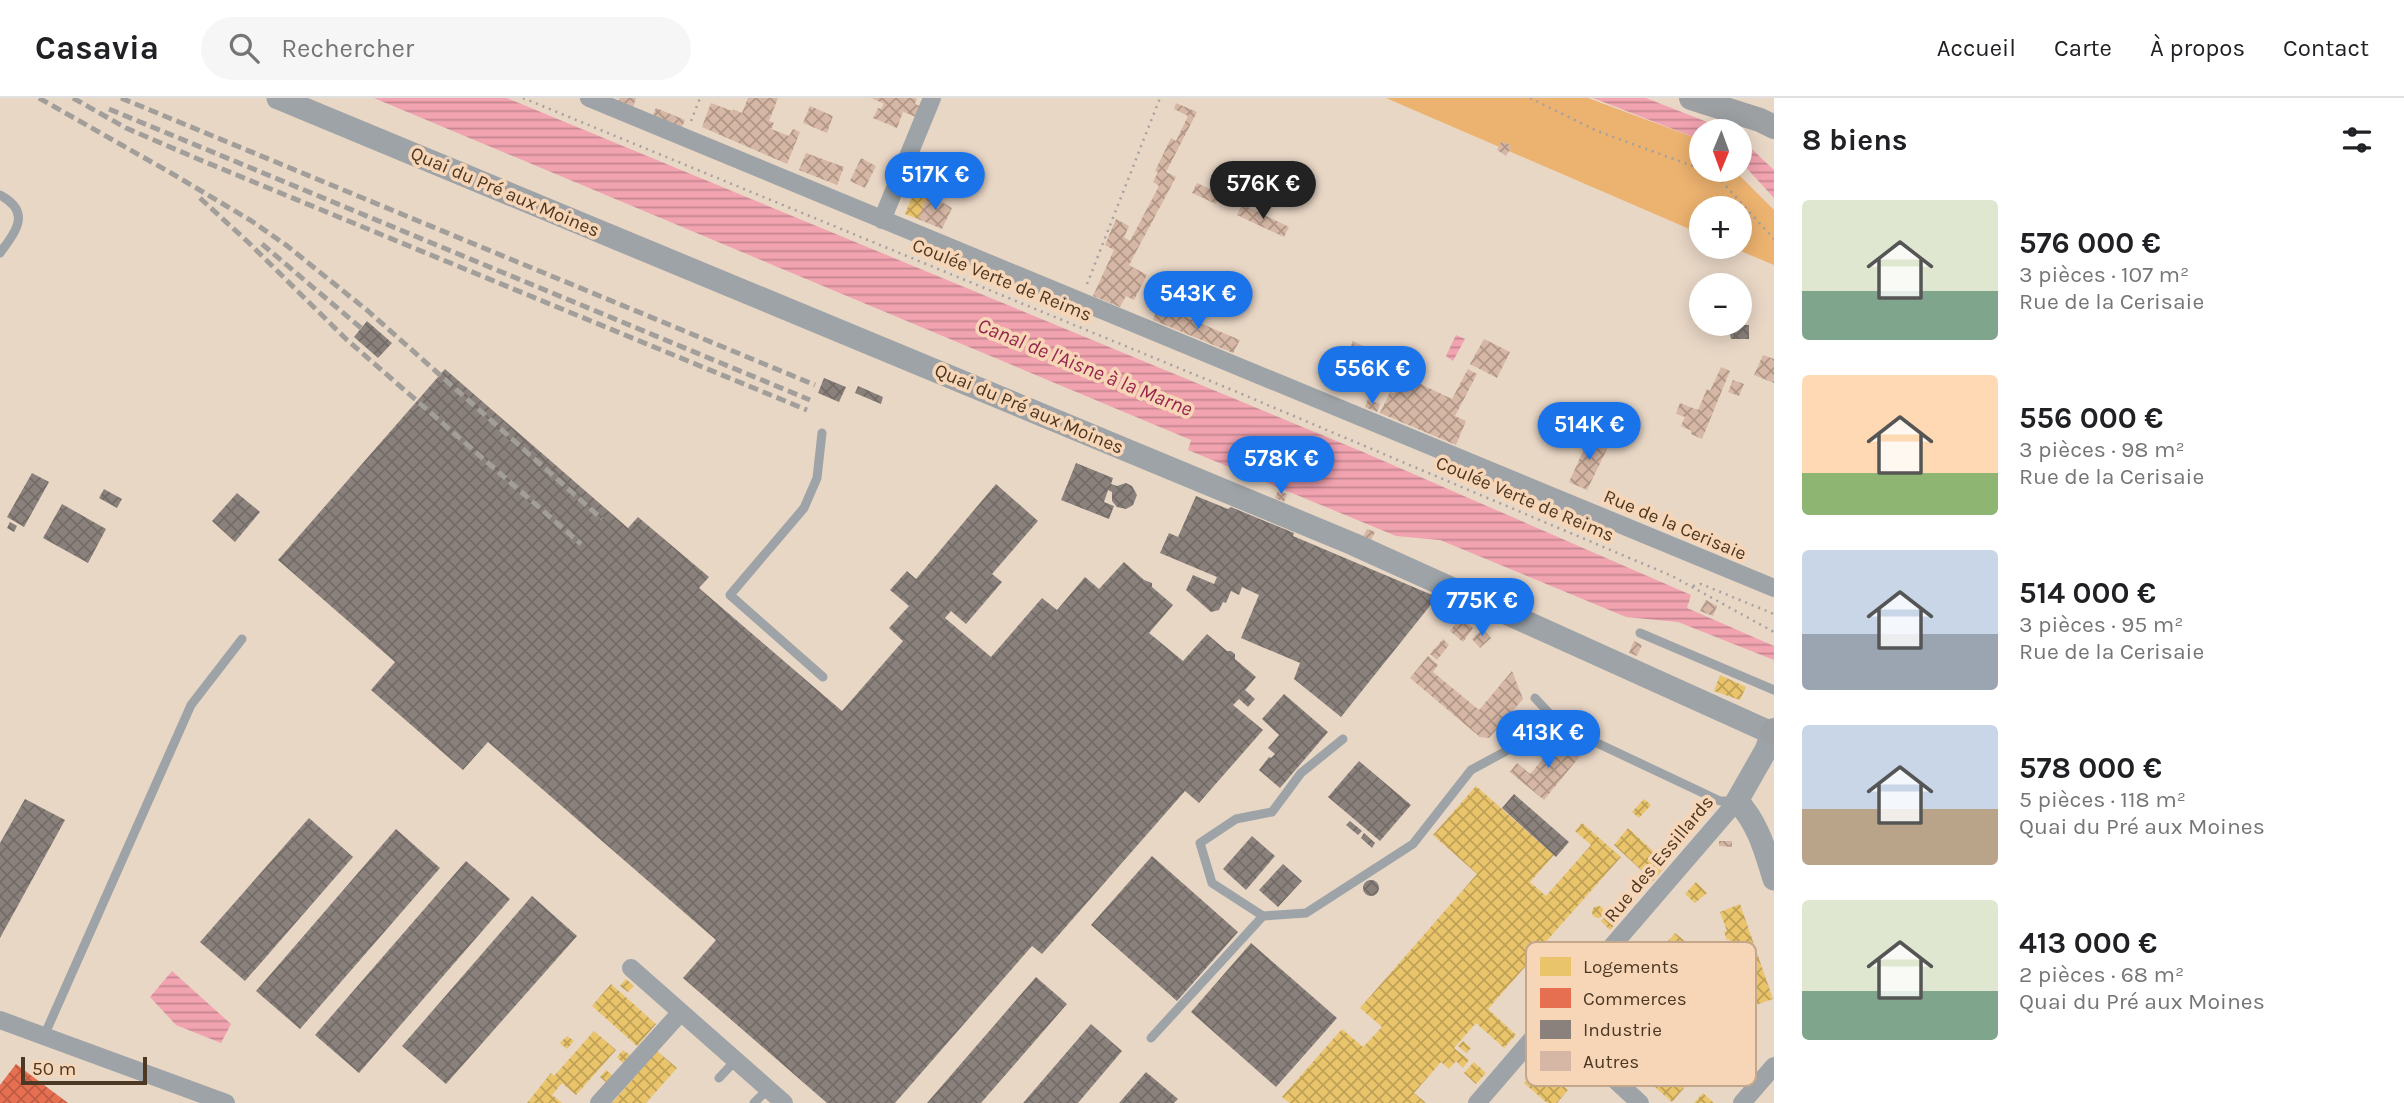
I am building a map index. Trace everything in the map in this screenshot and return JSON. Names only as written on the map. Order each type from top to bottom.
[{"type":"main road","points":[[1691,98],[1774,127]]},
{"type":"street","name":"Quai du Pré aux Moines","points":[[278,98],[1353,544],[1773,732]]},
{"type":"street","name":"Rue de la Cerisaie","points":[[589,98],[1774,588]]},
{"type":"street","points":[[881,219],[932,98]]},
{"type":"street","points":[[1773,732],[1766,750],[1737,801],[1751,816],[1774,879]]},
{"type":"street","name":"Rue des Essillards","points":[[1616,942],[1737,801]]},
{"type":"street","points":[[631,968],[784,1103]]},
{"type":"street","points":[[599,1103],[681,1013]]},
{"type":"street","points":[[3,1026],[44,1036],[191,1098],[226,1103]]},
{"type":"street","name":"Rue des Essillards","points":[[1477,1103],[1526,1047]]},
{"type":"street","points":[[1742,1103],[1774,1066]]},
{"type":"street","points":[[1622,1086],[1640,1103]]},
{"type":"lane","points":[[0,195],[12,202],[18,211],[19,222],[0,253]]},
{"type":"lane","points":[[822,433],[817,478],[804,508],[730,595],[824,677]]},
{"type":"lane","points":[[1640,633],[1774,690]]},
{"type":"lane","points":[[44,1036],[191,705],[242,639]]},
{"type":"lane","points":[[1535,698],[1558,723],[1720,801],[1737,801]]},
{"type":"lane","points":[[1343,739],[1301,774],[1272,812],[1236,819],[1200,843],[1212,883],[1263,916],[1306,913],[1413,844],[1471,770],[1558,723]]},
{"type":"lane","points":[[1151,1038],[1263,916]]},
{"type":"lane","points":[[719,1078],[735,1061]]},
{"type":"lane","points":[[754,1103],[768,1089]]},
{"type":"path","name":"Coulée Verte de Reims","points":[[523,98],[1237,392],[1672,576],[1774,632]]},
{"type":"path","points":[[684,137],[701,98]]},
{"type":"path","points":[[1080,301],[1160,98]]},
{"type":"path","points":[[1530,98],[1597,131],[1689,164]]},
{"type":"path","points":[[1722,182],[1774,239]]},
{"type":"path","points":[[1691,587],[1702,584],[1774,614]]},
{"type":"shaded area","points":[[1386,98],[1588,98],[1689,136],[1689,182],[1746,182],[1774,210],[1774,265],[1752,256],[1752,196],[1689,196],[1689,229]]},
{"type":"water","name":"Canal de l'Aisne à la Marne","points":[[374,98],[507,98],[1363,452],[1691,595],[1687,608],[1774,646],[1774,660],[1678,622],[1626,617],[1440,540],[1396,536],[1188,450],[1191,440]]},
{"type":"water","points":[[1593,98],[1646,98],[1699,119],[1689,119],[1689,135]]},
{"type":"water","points":[[1752,149],[1774,170],[1774,198],[1752,174]]},
{"type":"water","points":[[1197,292],[1206,296],[1198,318],[1187,314]]},
{"type":"water","points":[[1456,335],[1465,339],[1453,361],[1446,356]]},
{"type":"water","points":[[172,971],[231,1024],[221,1043],[176,1025],[150,997]]},
{"type":"building: Logements","points":[[922,172],[935,177],[918,219],[905,214]]},
{"type":"building: Logements","points":[[1720,675],[1746,687],[1740,700],[1714,691]]},
{"type":"building: Logements","points":[[1476,786],[1554,855],[1530,882],[1546,896],[1591,845],[1575,831],[1582,823],[1621,857],[1546,942],[1526,942],[1526,966],[1488,1009],[1516,1035],[1504,1048],[1476,1023],[1454,1048],[1469,1060],[1463,1068],[1456,1061],[1449,1069],[1441,1062],[1414,1093],[1426,1103],[1290,1103],[1282,1097],[1342,1029],[1363,1047],[1382,1027],[1360,1008],[1477,874],[1433,835]]},
{"type":"building: Logements","points":[[1644,799],[1651,805],[1639,818],[1632,812]]},
{"type":"building: Logements","points":[[1628,828],[1667,864],[1653,881],[1614,845]]},
{"type":"building: Logements","points":[[1696,882],[1707,893],[1695,903],[1685,894]]},
{"type":"building: Logements","points":[[1740,904],[1753,942],[1727,940],[1724,932],[1727,931],[1720,912]]},
{"type":"building: Logements","points":[[1598,906],[1604,912],[1598,918],[1592,912]]},
{"type":"building: Logements","points":[[1606,915],[1615,924],[1610,930],[1601,921]]},
{"type":"building: Logements","points":[[1675,933],[1686,942],[1667,942]]},
{"type":"building: Logements","points":[[1756,950],[1773,999],[1756,1005]]},
{"type":"building: Logements","points":[[626,979],[634,986],[628,992],[620,986]]},
{"type":"building: Logements","points":[[611,984],[656,1024],[637,1046],[592,1006]]},
{"type":"building: Logements","points":[[594,1031],[616,1050],[576,1095],[562,1083],[552,1095],[562,1103],[527,1103],[551,1073],[554,1076]]},
{"type":"building: Logements","points":[[567,1036],[574,1041],[567,1049],[560,1043]]},
{"type":"building: Logements","points":[[1463,1041],[1471,1048],[1466,1053],[1458,1046]]},
{"type":"building: Logements","points":[[623,1050],[631,1056],[624,1064],[617,1057]]},
{"type":"building: Logements","points":[[657,1051],[677,1068],[646,1103],[612,1103]]},
{"type":"building: Logements","points":[[1474,1062],[1486,1073],[1476,1084],[1464,1073]]},
{"type":"building: Logements","points":[[606,1070],[613,1076],[607,1083],[600,1077]]},
{"type":"building: Logements","points":[[1527,1086],[1563,1086],[1568,1090],[1557,1103],[1547,1103]]},
{"type":"building: Logements","points":[[1654,1086],[1684,1088],[1672,1102]]},
{"type":"building: Logements","points":[[1703,1093],[1714,1103],[1694,1103]]},
{"type":"building: Commerces","points":[[16,1064],[68,1103],[0,1103],[0,1085]]},
{"type":"building: Industrie","points":[[367,321],[392,343],[378,358],[354,337]]},
{"type":"building: Industrie","points":[[1730,336],[1749,336],[1749,339],[1731,339]]},
{"type":"building: Industrie","points":[[445,369],[628,528],[638,517],[709,577],[699,588],[842,711],[903,641],[889,628],[909,606],[890,590],[907,571],[916,579],[996,484],[1038,521],[992,574],[1002,582],[966,624],[951,611],[945,618],[991,657],[1042,598],[1057,610],[1085,577],[1099,589],[1124,562],[1144,580],[1152,583],[1152,587],[1173,605],[1149,633],[1183,661],[1207,634],[1227,651],[1235,654],[1235,659],[1256,677],[1245,690],[1255,699],[1248,707],[1239,699],[1233,705],[1263,730],[1199,803],[1185,791],[1042,954],[1032,946],[895,1103],[827,1103],[683,978],[716,940],[488,742],[463,770],[371,690],[395,662],[278,560]]},
{"type":"building: Industrie","points":[[824,378],[846,387],[839,402],[818,393]]},
{"type":"building: Industrie","points":[[858,386],[883,397],[881,404],[855,393]]},
{"type":"building: Industrie","points":[[1076,463],[1113,478],[1111,484],[1117,486],[1126,483],[1132,486],[1137,495],[1133,505],[1126,509],[1117,507],[1112,501],[1112,492],[1108,490],[1104,502],[1114,506],[1109,519],[1061,500]]},
{"type":"building: Industrie","points":[[32,473],[49,482],[24,527],[7,517]]},
{"type":"building: Industrie","points":[[104,489],[122,499],[117,508],[99,498]]},
{"type":"building: Industrie","points":[[237,493],[260,512],[235,542],[212,521]]},
{"type":"building: Industrie","points":[[1196,496],[1294,533],[1293,536],[1437,597],[1341,717],[1294,679],[1300,663],[1241,638],[1259,595],[1242,587],[1239,595],[1231,591],[1226,603],[1223,602],[1219,610],[1211,612],[1186,590],[1193,575],[1214,584],[1217,577],[1160,553],[1169,533],[1178,537]]},
{"type":"building: Industrie","points":[[62,504],[106,529],[88,563],[43,538]]},
{"type":"building: Industrie","points":[[10,522],[17,526],[14,532],[7,528]]},
{"type":"building: Industrie","points":[[1284,694],[1328,732],[1280,788],[1259,770],[1269,757],[1275,754],[1268,748],[1279,735],[1262,719]]},
{"type":"building: Industrie","points":[[1359,761],[1411,805],[1380,841],[1328,797]]},
{"type":"building: Industrie","points":[[1514,794],[1569,842],[1556,857],[1502,808]]},
{"type":"building: Industrie","points":[[25,799],[65,820],[0,938],[0,843]]},
{"type":"building: Industrie","points":[[309,818],[353,857],[245,981],[200,942]]},
{"type":"building: Industrie","points":[[1350,821],[1362,831],[1358,835],[1346,825]]},
{"type":"building: Industrie","points":[[396,829],[440,868],[300,1029],[256,991]]},
{"type":"building: Industrie","points":[[1364,833],[1375,843],[1372,848],[1361,838]]},
{"type":"building: Industrie","points":[[1252,836],[1275,856],[1246,890],[1223,869]]},
{"type":"building: Industrie","points":[[1152,856],[1238,932],[1177,1001],[1091,925]]},
{"type":"building: Industrie","points":[[466,861],[510,899],[359,1073],[315,1035]]},
{"type":"building: Industrie","points":[[1283,864],[1302,881],[1278,907],[1259,890]]},
{"type":"building: Industrie","points":[[1371,880],[1379,888],[1371,896],[1363,888]]},
{"type":"building: Industrie","points":[[532,896],[577,936],[446,1084],[402,1046]]},
{"type":"building: Industrie","points":[[1251,943],[1337,1018],[1276,1087],[1191,1012]]},
{"type":"building: Industrie","points":[[1036,977],[1067,1004],[981,1103],[927,1103]]},
{"type":"building: Industrie","points":[[1091,1024],[1122,1051],[1078,1103],[1023,1103]]},
{"type":"building: Industrie","points":[[1146,1072],[1178,1099],[1174,1103],[1119,1103]]},
{"type":"building: Autres","points":[[620,98],[636,98],[633,107],[618,101]]},
{"type":"building: Autres","points":[[748,98],[778,98],[769,121],[774,123],[771,129],[789,136],[793,129],[800,132],[787,164],[702,127],[711,103],[742,113]]},
{"type":"building: Autres","points":[[871,98],[914,98],[917,99],[915,104],[922,107],[918,118]]},
{"type":"building: Autres","points":[[884,103],[903,112],[897,128],[873,118]]},
{"type":"building: Autres","points":[[1176,103],[1197,112],[1166,172],[1176,177],[1129,265],[1147,275],[1134,300],[1126,296],[1120,307],[1093,296],[1114,250],[1105,245],[1116,219],[1129,226],[1124,237],[1130,241],[1159,186],[1153,182],[1158,172],[1155,171],[1171,138],[1176,141],[1188,116],[1174,109]]},
{"type":"building: Autres","points":[[810,106],[833,116],[827,133],[803,123]]},
{"type":"building: Autres","points":[[656,108],[685,120],[682,127],[653,115]]},
{"type":"building: Autres","points":[[1502,141],[1512,146],[1506,156],[1497,150]]},
{"type":"building: Autres","points":[[806,153],[844,167],[837,185],[799,170]]},
{"type":"building: Autres","points":[[861,158],[876,166],[865,188],[850,181]]},
{"type":"building: Autres","points":[[1197,183],[1221,194],[1216,204],[1192,193]]},
{"type":"building: Autres","points":[[928,194],[952,208],[942,229],[918,219]]},
{"type":"building: Autres","points":[[1242,204],[1289,227],[1284,237],[1237,215]]},
{"type":"building: Autres","points":[[1171,311],[1240,340],[1233,353],[1153,320],[1156,312],[1169,317]]},
{"type":"building: Autres","points":[[1484,339],[1510,352],[1497,378],[1470,364]]},
{"type":"building: Autres","points":[[1353,341],[1365,347],[1343,390],[1333,385]]},
{"type":"building: Autres","points":[[1763,355],[1774,359],[1774,383],[1754,375]]},
{"type":"building: Autres","points":[[1370,357],[1390,367],[1382,386],[1361,375]]},
{"type":"building: Autres","points":[[1721,367],[1730,371],[1702,439],[1681,426],[1685,417],[1676,414],[1680,403],[1698,410]]},
{"type":"building: Autres","points":[[1468,369],[1477,374],[1455,416],[1466,421],[1456,445],[1380,413],[1390,392],[1394,394],[1404,376],[1452,399]]},
{"type":"building: Autres","points":[[1733,380],[1744,384],[1739,396],[1728,392]]},
{"type":"building: Autres","points":[[1368,399],[1380,404],[1377,412],[1365,407]]},
{"type":"building: Autres","points":[[1591,434],[1610,443],[1587,490],[1569,482]]},
{"type":"building: Autres","points":[[1278,491],[1287,494],[1284,502],[1275,498]]},
{"type":"building: Autres","points":[[1367,529],[1375,532],[1371,540],[1363,537]]},
{"type":"building: Autres","points":[[1706,600],[1717,606],[1713,616],[1700,611]]},
{"type":"building: Autres","points":[[1450,603],[1466,611],[1461,617],[1473,628],[1463,642],[1450,631],[1457,622],[1445,609]]},
{"type":"building: Autres","points":[[1471,614],[1477,621],[1473,625],[1467,618]]},
{"type":"building: Autres","points":[[1483,629],[1491,638],[1480,648],[1472,639]]},
{"type":"building: Autres","points":[[1443,639],[1449,645],[1437,660],[1430,654]]},
{"type":"building: Autres","points":[[1634,641],[1642,645],[1637,656],[1629,653]]},
{"type":"building: Autres","points":[[1428,656],[1438,665],[1433,672],[1479,710],[1512,671],[1523,699],[1489,738],[1480,737],[1410,678]]},
{"type":"building: Autres","points":[[1560,739],[1580,756],[1544,800],[1510,772],[1517,763],[1530,774]]},
{"type":"building: Autres","points":[[1719,841],[1732,841],[1732,847],[1719,846]]},
{"type":"railway","points":[[39,98],[250,220],[286,245],[368,311],[602,519]]},
{"type":"railway","points":[[73,98],[126,128],[198,159],[807,410]]},
{"type":"railway","points":[[121,98],[815,385]]},
{"type":"railway","points":[[109,109],[810,400]]},
{"type":"railway","points":[[200,198],[346,339],[581,544]]},
{"type":"railway","points":[[262,244],[361,328]]}]
